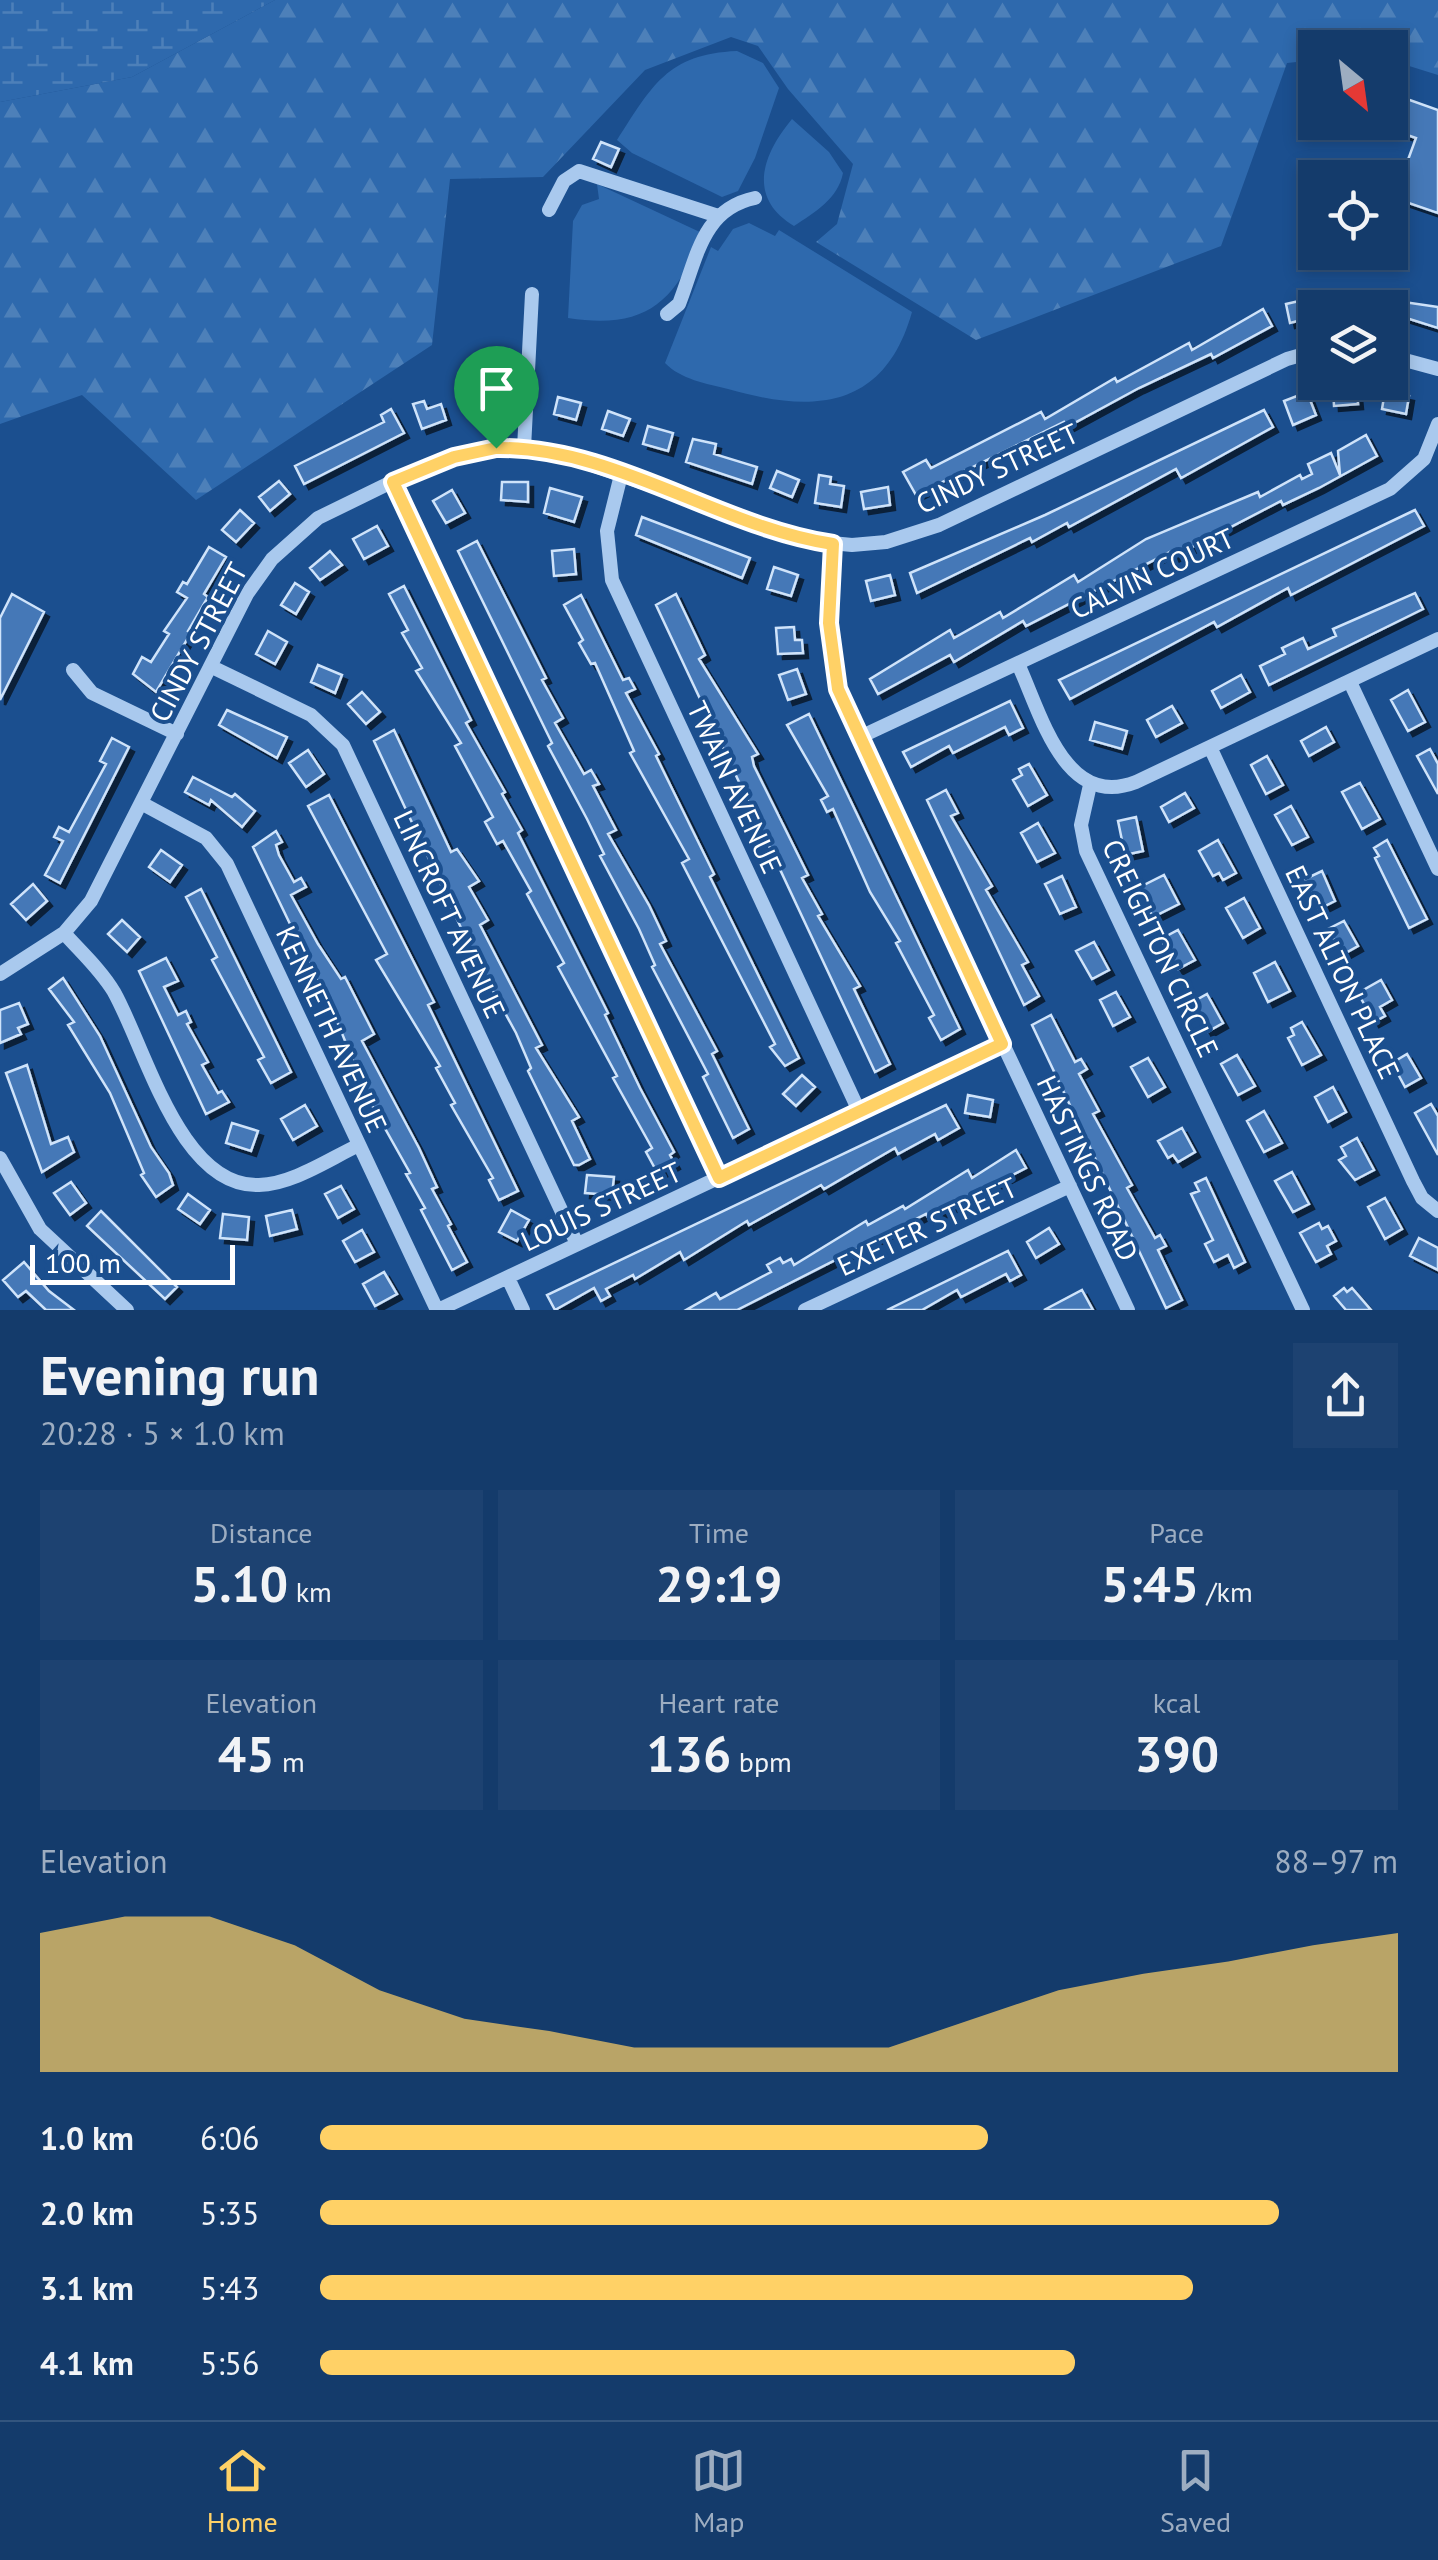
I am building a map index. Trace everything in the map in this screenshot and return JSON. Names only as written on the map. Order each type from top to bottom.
[{"type":"street","points":[[550,210],[564,182],[579,171],[715,216]]},
{"type":"street","points":[[667,314],[679,304],[715,216],[734,203],[755,198]]},
{"type":"street","points":[[524,448],[532,294]]},
{"type":"street","name":"CINDY STREET","points":[[0,974],[64,933],[107,876],[248,594],[290,540],[318,518],[393,482],[454,457],[524,448],[620,475],[785,534],[833,544],[886,542],[922,532],[1298,356]]},
{"type":"street","points":[[1408,361],[1438,369]]},
{"type":"street","name":"CALVIN COURT","points":[[860,737],[1390,489],[1424,459],[1438,424]]},
{"type":"street","name":"TWAIN AVENUE","points":[[620,475],[606,531],[612,580],[860,1111]]},
{"type":"street","points":[[393,482],[719,1178]]},
{"type":"street","name":"HASTINGS ROAD","points":[[833,544],[830,643],[838,689],[1128,1310]]},
{"type":"street","points":[[1018,664],[1067,766],[1090,785],[1126,786],[1438,639]]},
{"type":"street","name":"LINCROFT AVENUE","points":[[212,667],[310,715],[343,745],[577,1244]]},
{"type":"street","points":[[73,670],[92,693],[177,734]]},
{"type":"street","points":[[1350,682],[1438,869]]},
{"type":"street","name":"EAST ALTON PLACE","points":[[1210,747],[1414,1182],[1422,1198],[1438,1211]]},
{"type":"street","name":"CREIGHTON CIRCLE","points":[[1090,785],[1081,825],[1086,851],[1303,1310]]},
{"type":"street","name":"KENNETH AVENUE","points":[[143,804],[206,838],[227,864],[438,1310]]},
{"type":"street","points":[[64,933],[108,983],[186,1141],[219,1176],[246,1185],[275,1183],[359,1145]]},
{"type":"street","name":"LOUIS STREET","points":[[438,1310],[1002,1044]]},
{"type":"street","points":[[0,1158],[35,1224],[123,1309]]},
{"type":"street","name":"EXETER STREET","points":[[806,1310],[1070,1186]]},
{"type":"street","points":[[508,1278],[522,1310]]},
{"type":"green space","points":[[0,0],[275,0],[132,77],[0,102]]},
{"type":"green space","points":[[275,0],[1438,0],[1438,75],[1408,66],[1408,30],[1298,30],[1298,62],[1287,63],[1221,246],[976,340],[816,242],[837,224],[853,164],[788,89],[758,46],[731,37],[645,70],[543,177],[450,179],[432,345],[196,500],[82,395],[0,424],[0,102],[132,77]]},
{"type":"green space","points":[[737,51],[763,63],[779,88],[755,158],[738,191],[722,197],[632,153],[617,140],[652,89],[677,66],[713,53]]},
{"type":"green space","points":[[792,119],[829,152],[843,173],[831,198],[794,226],[770,203],[764,176],[773,147]]},
{"type":"green space","points":[[597,184],[702,233],[681,278],[668,294],[637,315],[618,320],[568,318],[573,221],[582,205],[599,199]]},
{"type":"green space","points":[[749,223],[775,236],[779,230],[912,312],[900,345],[883,369],[864,386],[841,397],[788,401],[703,383],[665,363],[711,247],[718,251],[733,229]]},
{"type":"building","points":[[1408,99],[1438,110],[1438,213],[1408,203],[1408,160],[1416,138],[1408,135]]},
{"type":"building","points":[[601,142],[619,149],[611,167],[593,159]]},
{"type":"building","points":[[1298,301],[1298,321],[1290,323],[1286,304]]},
{"type":"building","points":[[1408,303],[1438,307],[1438,328],[1408,319]]},
{"type":"building","points":[[1263,309],[1272,326],[1213,358],[1211,354],[1139,388],[1067,427],[1064,422],[916,495],[903,472],[926,460],[931,468],[1041,412],[1045,419],[1115,378],[1117,382],[1189,343],[1192,350]]},
{"type":"building","points":[[489,390],[493,410],[467,415],[463,395]]},
{"type":"building","points":[[1298,396],[1298,400],[1310,400],[1316,415],[1293,425],[1284,401]]},
{"type":"building","points":[[1409,396],[1406,414],[1382,409],[1384,400],[1408,400]]},
{"type":"building","points":[[558,397],[581,403],[576,420],[554,414]]},
{"type":"building","points":[[1334,400],[1358,400],[1358,404],[1334,406]]},
{"type":"building","points":[[424,401],[427,409],[441,404],[446,420],[422,429],[413,404]]},
{"type":"building","points":[[391,409],[404,433],[304,484],[295,466],[384,422],[381,415]]},
{"type":"building","points":[[1264,410],[1273,427],[1181,478],[1176,469],[1069,527],[1067,523],[1032,542],[1030,538],[917,593],[910,573],[1045,515]]},
{"type":"building","points":[[608,411],[630,419],[623,436],[602,429]]},
{"type":"building","points":[[648,426],[673,433],[668,451],[643,444]]},
{"type":"building","points":[[1366,435],[1377,456],[1319,488],[1283,505],[1281,501],[1173,557],[1170,552],[1026,626],[1023,621],[954,662],[950,655],[878,694],[870,679],[950,630],[954,638],[1000,612],[1003,618],[1074,575],[1078,582],[1146,539],[1258,492],[1260,497],[1300,475],[1302,479],[1312,474],[1308,464],[1331,453],[1340,475],[1338,451]]},
{"type":"building","points":[[693,439],[716,444],[714,454],[757,467],[752,484],[686,462]]},
{"type":"building","points":[[777,471],[799,480],[792,497],[770,488]]},
{"type":"building","points":[[819,475],[831,477],[830,484],[844,486],[841,507],[815,503]]},
{"type":"building","points":[[279,481],[290,494],[270,511],[259,497]]},
{"type":"building","points":[[502,482],[528,482],[528,502],[501,500]]},
{"type":"building","points":[[888,487],[890,505],[864,509],[861,492]]},
{"type":"building","points":[[550,488],[582,497],[574,522],[544,513]]},
{"type":"building","points":[[452,490],[465,513],[446,523],[433,501]]},
{"type":"building","points":[[240,510],[254,523],[236,542],[222,530]]},
{"type":"building","points":[[1415,510],[1424,526],[1291,595],[1288,588],[1217,627],[1214,622],[1070,699],[1059,680]]},
{"type":"building","points":[[642,517],[750,558],[742,578],[636,535]]},
{"type":"building","points":[[377,526],[388,546],[364,559],[353,539]]},
{"type":"building","points":[[477,541],[546,678],[542,680],[563,718],[555,723],[584,774],[591,770],[599,784],[593,786],[616,830],[608,834],[649,905],[666,941],[660,944],[717,1051],[712,1054],[749,1129],[733,1138],[703,1077],[708,1074],[652,967],[655,965],[639,929],[600,856],[604,854],[548,746],[552,743],[458,551]]},
{"type":"building","points":[[209,547],[226,557],[204,594],[208,597],[188,631],[191,633],[156,692],[133,674],[142,657],[151,662],[169,634],[164,631],[187,598],[177,592],[183,582],[187,584]]},
{"type":"building","points":[[574,549],[576,574],[554,576],[552,551]]},
{"type":"building","points":[[330,551],[342,565],[320,580],[310,568]]},
{"type":"building","points":[[774,567],[798,575],[791,596],[767,589]]},
{"type":"building","points":[[890,575],[895,595],[871,601],[866,581]]},
{"type":"building","points":[[295,583],[309,592],[296,614],[281,605]]},
{"type":"building","points":[[404,586],[471,720],[466,723],[505,792],[502,794],[522,830],[518,833],[674,1152],[670,1155],[675,1164],[658,1174],[646,1152],[652,1148],[558,967],[564,963],[527,894],[531,891],[503,841],[497,844],[485,822],[493,817],[455,746],[461,743],[416,671],[422,668],[402,633],[408,630],[389,594]]},
{"type":"building","points":[[1415,593],[1423,609],[1269,685],[1260,666],[1285,654],[1282,648],[1303,638],[1308,649],[1336,636],[1333,629]]},
{"type":"building","points":[[12,594],[44,612],[0,700],[0,618]]},
{"type":"building","points":[[676,594],[705,655],[699,659],[758,754],[752,757],[754,766],[808,875],[802,878],[822,914],[818,916],[860,986],[854,989],[890,1064],[875,1072],[656,605]]},
{"type":"building","points":[[581,595],[623,680],[629,678],[635,689],[626,693],[659,754],[656,756],[714,874],[710,877],[799,1058],[785,1066],[770,1047],[775,1044],[682,863],[689,859],[630,753],[634,751],[595,663],[591,664],[579,643],[583,640],[564,605]]},
{"type":"building","points":[[794,627],[795,640],[802,640],[803,653],[778,654],[776,628]]},
{"type":"building","points":[[268,631],[287,642],[275,664],[256,654]]},
{"type":"building","points":[[318,665],[342,675],[335,693],[311,682]]},
{"type":"building","points":[[797,669],[806,694],[788,700],[779,675]]},
{"type":"building","points":[[1241,675],[1250,692],[1221,708],[1212,691]]},
{"type":"building","points":[[1408,690],[1425,722],[1408,731],[1391,700]]},
{"type":"building","points":[[362,692],[380,712],[366,724],[348,704]]},
{"type":"building","points":[[1010,701],[1023,728],[1009,735],[1005,727],[953,753],[949,746],[911,767],[903,752]]},
{"type":"building","points":[[1172,706],[1182,723],[1156,737],[1147,720]]},
{"type":"building","points":[[227,710],[287,737],[277,758],[219,725]]},
{"type":"building","points":[[809,714],[960,1029],[941,1040],[929,1018],[934,1015],[896,943],[900,941],[870,892],[833,809],[827,812],[821,800],[828,796],[787,725]]},
{"type":"building","points":[[1095,722],[1127,731],[1122,749],[1090,740]]},
{"type":"building","points":[[1326,727],[1334,742],[1309,756],[1301,741]]},
{"type":"building","points":[[394,730],[451,852],[457,849],[479,881],[469,887],[488,920],[480,925],[542,1045],[536,1048],[579,1117],[572,1121],[590,1159],[579,1165],[574,1165],[528,1071],[531,1068],[516,1033],[476,960],[374,741]]},
{"type":"building","points":[[112,738],[129,747],[60,883],[45,875],[63,841],[54,837],[59,827],[69,832],[106,764],[100,761]]},
{"type":"building","points":[[1430,749],[1438,764],[1438,794],[1417,756]]},
{"type":"building","points":[[308,750],[324,774],[306,787],[289,763]]},
{"type":"building","points":[[1267,756],[1283,785],[1266,794],[1251,765]]},
{"type":"building","points":[[1029,764],[1047,795],[1028,806],[1013,780],[1022,775],[1019,769]]},
{"type":"building","points":[[193,777],[232,797],[235,794],[255,811],[242,827],[211,800],[209,805],[185,792]]},
{"type":"building","points":[[1360,783],[1380,819],[1362,829],[1342,792]]},
{"type":"building","points":[[946,790],[958,813],[951,816],[992,886],[986,890],[1028,962],[1022,965],[1039,996],[1024,1005],[927,800]]},
{"type":"building","points":[[1185,793],[1194,808],[1169,822],[1161,807]]},
{"type":"building","points":[[329,795],[434,1002],[428,1005],[518,1191],[499,1200],[489,1180],[493,1178],[451,1105],[455,1103],[436,1068],[440,1066],[376,960],[387,954],[308,806]]},
{"type":"building","points":[[1291,806],[1308,837],[1292,845],[1275,815]]},
{"type":"building","points":[[1136,817],[1143,851],[1125,855],[1118,821]]},
{"type":"building","points":[[1038,823],[1055,853],[1037,862],[1021,833]]},
{"type":"building","points":[[276,831],[282,842],[276,845],[279,855],[294,882],[301,878],[306,887],[291,895],[341,979],[345,977],[374,1034],[362,1041],[437,1187],[432,1189],[467,1262],[452,1270],[421,1210],[425,1208],[406,1174],[410,1173],[369,1100],[339,1026],[253,847]]},
{"type":"building","points":[[1218,840],[1236,873],[1223,880],[1219,873],[1213,876],[1199,851]]},
{"type":"building","points":[[1387,840],[1427,919],[1409,928],[1375,858],[1379,856],[1374,848]]},
{"type":"building","points":[[161,850],[182,865],[170,882],[149,867]]},
{"type":"building","points":[[1322,871],[1335,901],[1319,909],[1305,879]]},
{"type":"building","points":[[1164,875],[1179,904],[1153,917],[1138,888]]},
{"type":"building","points":[[1062,876],[1076,907],[1060,914],[1045,884]]},
{"type":"building","points":[[33,884],[47,901],[26,920],[11,904]]},
{"type":"building","points":[[201,889],[291,1072],[271,1083],[258,1060],[264,1057],[212,960],[217,957],[186,897]]},
{"type":"building","points":[[1244,898],[1260,928],[1243,938],[1226,908]]},
{"type":"building","points":[[122,920],[140,937],[127,952],[108,934]]},
{"type":"building","points":[[1344,921],[1358,946],[1342,955],[1328,929]]},
{"type":"building","points":[[1178,930],[1195,960],[1178,969],[1161,939]]},
{"type":"building","points":[[1094,942],[1109,970],[1092,979],[1076,951]]},
{"type":"building","points":[[166,958],[178,981],[164,987],[178,1015],[186,1011],[191,1022],[187,1024],[208,1062],[202,1065],[218,1093],[222,1091],[229,1102],[206,1114],[139,971]]},
{"type":"building","points":[[1275,962],[1290,991],[1268,1002],[1254,973]]},
{"type":"building","points":[[63,978],[100,1036],[151,1147],[169,1173],[173,1185],[156,1197],[141,1175],[144,1173],[110,1093],[68,1025],[74,1022],[49,989]]},
{"type":"building","points":[[1381,980],[1392,1000],[1380,1007],[1385,1016],[1374,1022],[1358,993]]},
{"type":"building","points":[[1116,992],[1130,1017],[1113,1026],[1100,1000]]},
{"type":"building","points":[[1207,994],[1223,1023],[1207,1032],[1191,1003]]},
{"type":"building","points":[[19,1003],[28,1024],[18,1028],[21,1034],[0,1043],[0,1010]]},
{"type":"building","points":[[1051,1015],[1075,1062],[1081,1059],[1087,1069],[1079,1074],[1099,1111],[1093,1114],[1132,1185],[1127,1188],[1155,1238],[1160,1235],[1166,1246],[1158,1250],[1182,1300],[1166,1308],[1032,1025]]},
{"type":"building","points":[[1302,1022],[1321,1055],[1302,1065],[1288,1038],[1294,1035],[1291,1028]]},
{"type":"building","points":[[1407,1054],[1421,1078],[1405,1087],[1392,1063]]},
{"type":"building","points":[[1237,1055],[1255,1086],[1238,1095],[1221,1064]]},
{"type":"building","points":[[1148,1058],[1165,1087],[1148,1097],[1131,1067]]},
{"type":"building","points":[[27,1065],[51,1144],[68,1137],[74,1152],[42,1172],[6,1073]]},
{"type":"building","points":[[802,1075],[815,1087],[796,1106],[783,1094]]},
{"type":"building","points":[[1333,1087],[1346,1112],[1328,1122],[1315,1097]]},
{"type":"building","points":[[968,1095],[993,1100],[990,1117],[965,1113]]},
{"type":"building","points":[[1431,1104],[1438,1116],[1438,1155],[1415,1113]]},
{"type":"building","points":[[305,1105],[317,1126],[293,1140],[281,1119]]},
{"type":"building","points":[[946,1105],[959,1128],[938,1140],[935,1134],[898,1154],[895,1148],[824,1189],[821,1185],[749,1225],[747,1221],[684,1260],[680,1252],[635,1279],[633,1275],[606,1289],[610,1296],[601,1301],[594,1288],[555,1310],[547,1295]]},
{"type":"building","points":[[1264,1111],[1282,1143],[1264,1152],[1247,1121]]},
{"type":"building","points":[[232,1123],[258,1131],[251,1151],[226,1143]]},
{"type":"building","points":[[1182,1128],[1195,1152],[1178,1162],[1173,1155],[1168,1158],[1158,1141]]},
{"type":"building","points":[[1357,1138],[1374,1170],[1355,1180],[1339,1160],[1346,1156],[1341,1147]]},
{"type":"building","points":[[1016,1150],[1026,1168],[929,1219],[926,1214],[737,1310],[686,1310],[716,1293],[720,1299],[771,1272],[767,1265],[780,1258],[783,1263],[791,1259],[794,1265],[866,1221],[868,1225],[903,1206],[905,1209],[968,1170],[972,1178]]},
{"type":"building","points":[[1292,1172],[1309,1204],[1293,1212],[1275,1181]]},
{"type":"building","points":[[587,1175],[614,1177],[612,1195],[585,1193]]},
{"type":"building","points":[[1206,1178],[1245,1262],[1234,1268],[1228,1255],[1214,1262],[1205,1244],[1213,1240],[1191,1194],[1199,1191],[1195,1183]]},
{"type":"building","points":[[71,1182],[86,1203],[70,1215],[54,1193]]},
{"type":"building","points":[[341,1186],[354,1209],[338,1218],[325,1194]]},
{"type":"building","points":[[188,1194],[210,1210],[200,1224],[178,1209]]},
{"type":"building","points":[[1385,1198],[1402,1229],[1385,1239],[1368,1207]]},
{"type":"building","points":[[292,1210],[297,1229],[270,1236],[266,1216]]},
{"type":"building","points":[[511,1210],[529,1220],[517,1241],[499,1232]]},
{"type":"building","points":[[101,1211],[177,1287],[165,1299],[87,1226]]},
{"type":"building","points":[[223,1214],[249,1217],[247,1240],[220,1238]]},
{"type":"building","points":[[1319,1223],[1322,1229],[1328,1226],[1336,1241],[1327,1246],[1331,1254],[1316,1262],[1300,1233]]},
{"type":"building","points":[[1049,1228],[1059,1244],[1036,1258],[1027,1242]]},
{"type":"building","points":[[362,1230],[374,1252],[355,1262],[343,1241]]},
{"type":"building","points":[[1419,1238],[1438,1248],[1438,1270],[1410,1256]]},
{"type":"building","points":[[1008,1251],[1021,1275],[1010,1281],[1006,1274],[961,1297],[957,1290],[922,1310],[887,1310]]},
{"type":"building","points":[[24,1262],[49,1291],[74,1310],[46,1310],[26,1291],[18,1297],[3,1280]]},
{"type":"building","points":[[384,1272],[397,1294],[375,1306],[363,1284]]},
{"type":"building","points":[[1344,1288],[1347,1292],[1352,1288],[1371,1310],[1346,1310],[1334,1296]]},
{"type":"building","points":[[1082,1290],[1093,1310],[1044,1310]]},
{"type":"route","points":[[496,448],[524,448],[580,461],[785,534],[833,544],[829,623],[838,689],[1002,1044],[719,1178],[393,482],[432,464],[496,448]]}]
